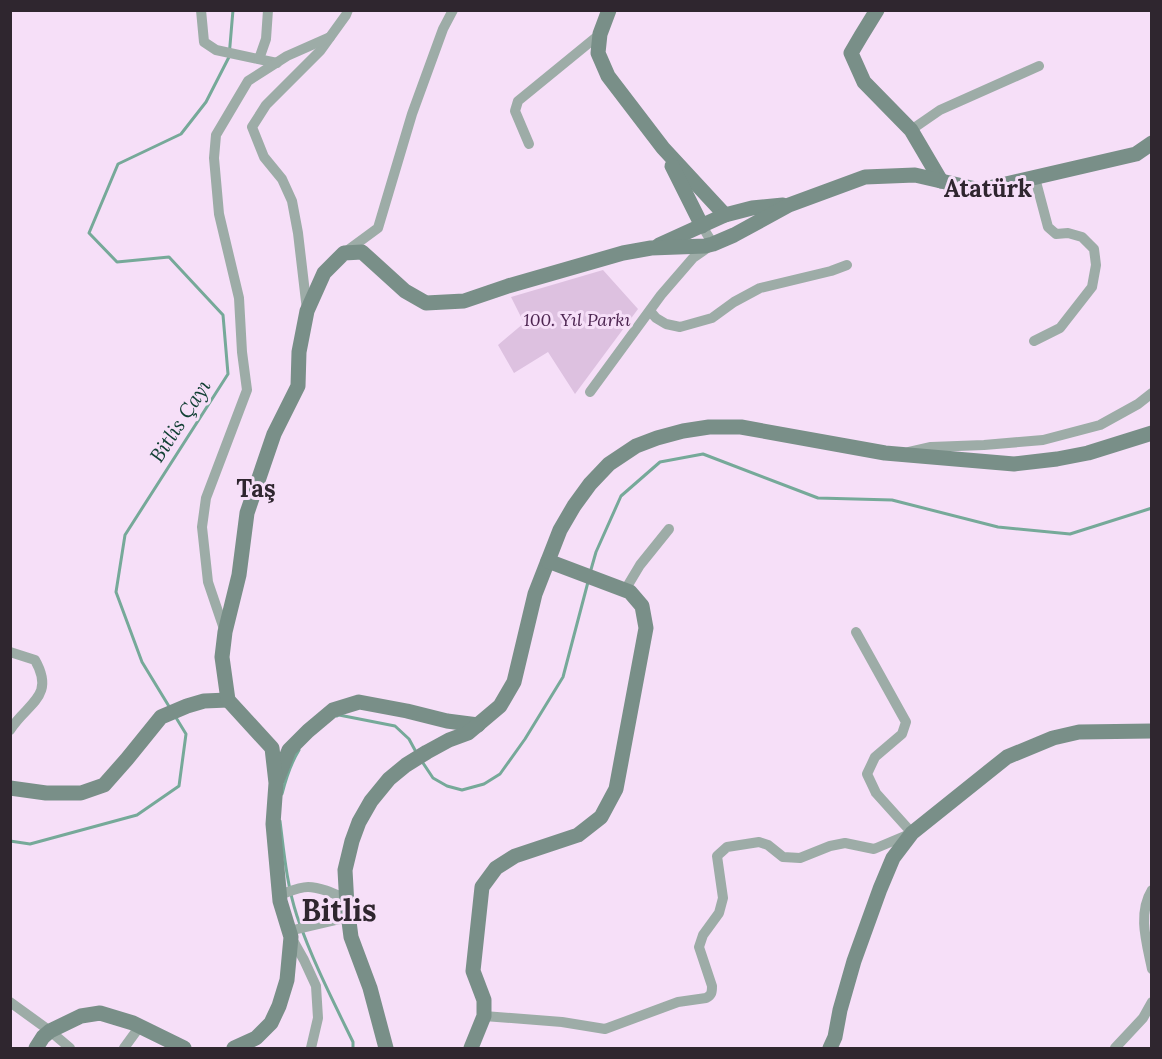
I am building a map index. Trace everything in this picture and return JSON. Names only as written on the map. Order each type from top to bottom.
[{"type":"street","points":[[201,10],[204,42],[216,50],[277,63]]},
{"type":"street","points":[[258,58],[266,39],[268,10]]},
{"type":"street","points":[[307,310],[292,201],[282,179],[264,157],[252,127],[266,105],[320,51],[348,10]]},
{"type":"street","points":[[311,1048],[318,1018],[316,986],[280,901],[282,894],[273,824],[276,783],[272,748],[228,700],[222,657],[225,632],[239,576],[247,513],[274,434],[298,386],[300,352],[307,310],[324,273],[344,253],[378,228],[412,114],[443,29],[453,10]]},
{"type":"street","points":[[609,10],[600,34],[598,53],[608,76],[663,147],[725,215],[734,235]]},
{"type":"street","points":[[877,10],[851,53],[864,82],[910,130],[941,181]]},
{"type":"street","points":[[529,144],[515,111],[518,101],[600,34]]},
{"type":"street","points":[[225,632],[208,582],[202,528],[206,498],[247,390],[239,298],[219,214],[214,158],[216,135],[248,81],[286,56],[330,37]]},
{"type":"street","points":[[910,130],[940,110],[1039,66]]},
{"type":"street","points":[[344,253],[362,252],[405,291],[426,303],[464,301],[623,253],[651,248],[713,244],[789,205],[865,177],[915,175],[980,190],[1136,154],[1152,143]]},
{"type":"street","points":[[663,147],[713,244]]},
{"type":"street","points":[[1035,178],[1048,227],[1056,234],[1068,233],[1082,237],[1094,249],[1096,265],[1092,287],[1060,328],[1035,341]]},
{"type":"street","points":[[651,248],[725,215],[752,208],[789,205]]},
{"type":"street","points":[[590,392],[661,295],[693,258],[713,244]]},
{"type":"street","points":[[650,311],[666,324],[680,327],[712,318],[734,302],[760,288],[847,265]]},
{"type":"street","points":[[900,454],[931,447],[1043,440],[1100,425],[1138,404],[1152,393]]},
{"type":"street","points":[[386,1048],[370,988],[351,937],[346,899],[345,870],[359,822],[371,801],[389,779],[406,765],[449,740],[468,733],[500,706],[513,682],[535,594],[560,530],[590,484],[609,464],[636,446],[683,430],[701,428],[741,427],[900,454],[1014,464],[1088,453],[1152,433]]},
{"type":"street","points":[[625,590],[640,566],[669,529]]},
{"type":"street","points":[[471,1048],[484,1016],[484,1000],[473,970],[482,887],[496,868],[515,856],[578,835],[601,817],[616,789],[646,628],[642,606],[630,592],[548,561]]},
{"type":"street","points":[[856,632],[906,722],[902,734],[875,757],[867,774],[876,793],[912,833]]},
{"type":"street","points":[[10,652],[35,660],[42,672],[43,688],[32,705],[17,719],[10,730]]},
{"type":"street","points":[[10,788],[46,794],[81,793],[104,785],[161,717],[204,701],[228,700]]},
{"type":"street","points":[[276,783],[289,750],[308,731],[333,710],[359,702],[447,721],[478,725]]},
{"type":"street","points":[[830,1048],[854,961],[880,889],[893,858],[912,833],[1007,757],[1053,738],[1079,732],[1152,731]]},
{"type":"street","points":[[484,1016],[562,1022],[605,1029],[678,1002],[706,998],[712,992],[699,947],[703,935],[719,913],[723,898],[717,856],[728,847],[759,842],[768,845],[783,857],[800,858],[830,846],[845,843],[874,849],[912,833]]},
{"type":"street","points":[[282,894],[310,886],[346,899]]},
{"type":"street","points":[[1152,890],[1143,923],[1152,969]]},
{"type":"street","points":[[292,933],[309,926],[349,917]]},
{"type":"street","points":[[234,1048],[256,1038],[271,1023],[287,980],[292,933]]},
{"type":"street","points":[[10,1002],[70,1048]]},
{"type":"street","points":[[1115,1048],[1143,1018],[1152,1002]]},
{"type":"street","points":[[36,1048],[50,1031],[81,1016],[100,1013],[140,1026],[184,1048]]},
{"type":"street","points":[[124,1048],[140,1026]]},
{"type":"green space","name":"100. Yıl Parkı","points":[[603,270],[638,309],[575,394],[548,352],[514,373],[498,345],[524,323],[511,297]]},
{"type":"waterway","name":"Bitlis Çayı","points":[[170,708],[142,662],[116,592],[125,535],[228,374],[223,315],[169,257],[117,262],[89,233],[118,164],[181,134],[206,102],[229,57],[233,10]]},
{"type":"waterway","points":[[590,573],[596,552],[621,496],[660,462],[703,454],[818,498],[892,500],[998,527],[1070,534],[1152,508]]},
{"type":"waterway","points":[[421,760],[433,778],[447,786],[462,790],[484,784],[500,774],[525,739],[563,677],[588,582]]},
{"type":"waterway","name":"Bitlis Çayı","points":[[10,841],[30,844],[137,815],[179,786],[186,734],[175,716]]},
{"type":"waterway","points":[[337,716],[395,726],[409,739],[416,752]]},
{"type":"waterway","points":[[282,794],[299,750]]},
{"type":"waterway","points":[[280,821],[288,881],[297,916],[330,996],[353,1042],[353,1048]]},
{"type":"district","name":"Atatürk","points":[[988,189]]},
{"type":"district","name":"Taş","points":[[256,489]]},
{"type":"district","name":"Bitlis","points":[[339,911]]}]
